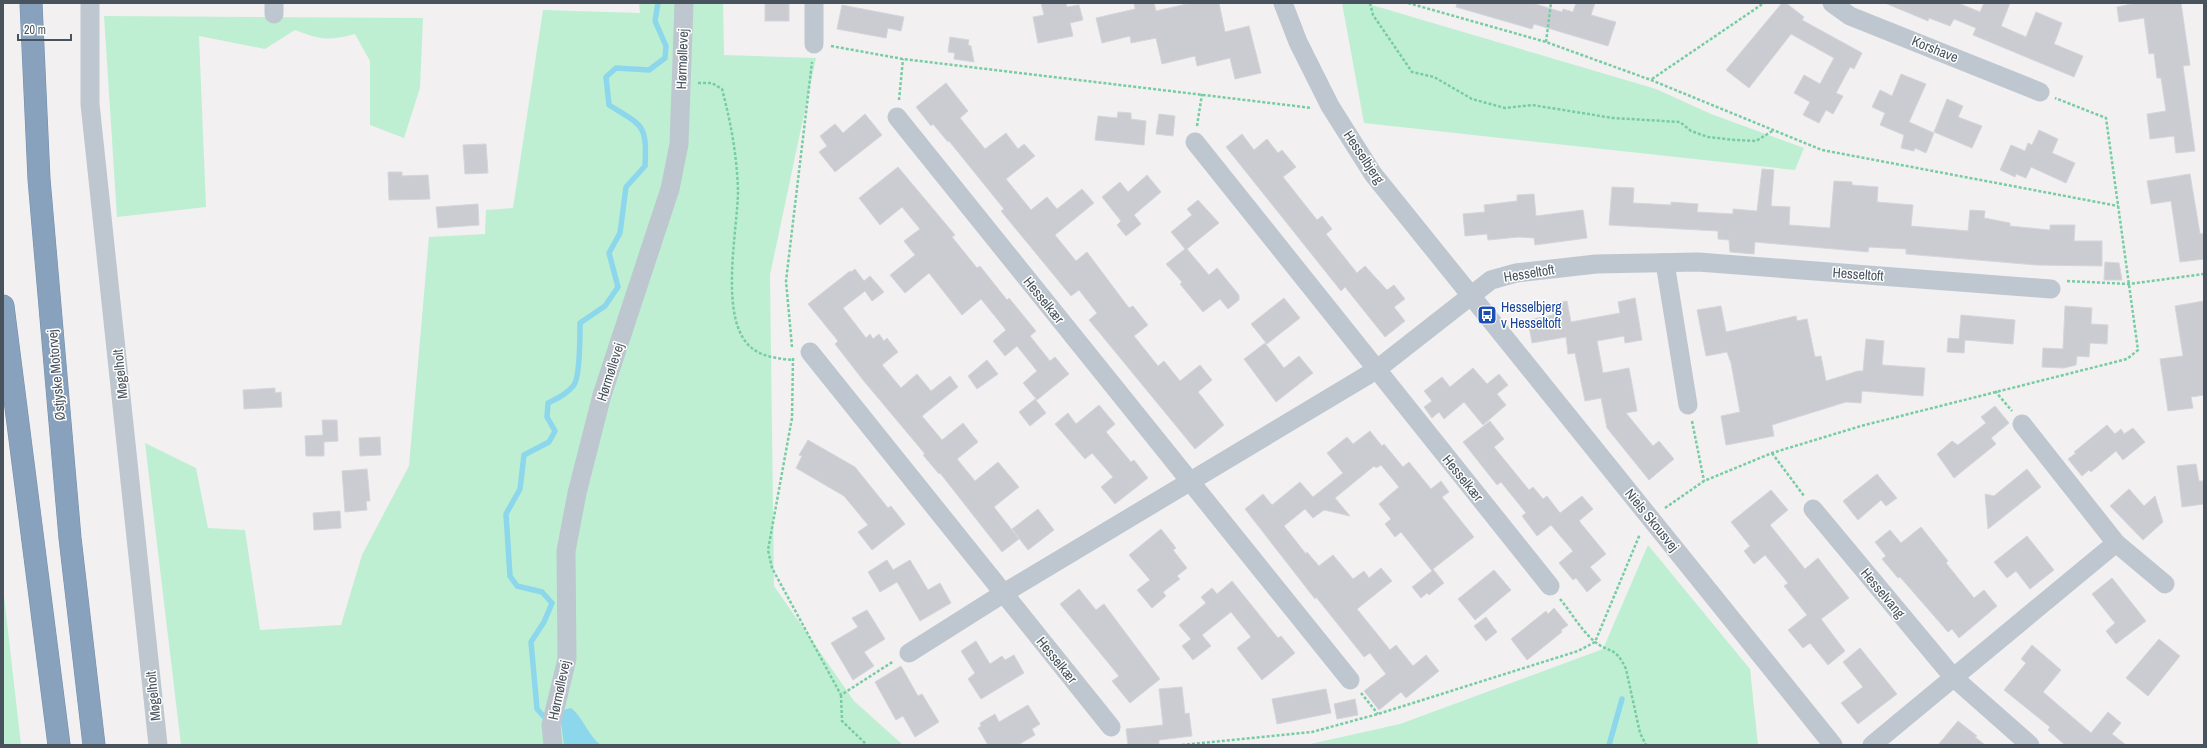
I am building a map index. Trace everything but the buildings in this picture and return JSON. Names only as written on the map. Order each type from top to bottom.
[{"type":"highway","name":"Østjyske Motorvej","points":[[31,3],[38,178],[70,538],[94,745]]},
{"type":"highway","points":[[3,306],[59,745]]},
{"type":"street","name":"Møgelholt","points":[[90,3],[90,104],[158,745]]},
{"type":"street","name":"Hørmøllevej","points":[[553,745],[551,725],[567,659],[566,551],[575,501],[602,395],[670,189],[679,144],[684,3]]},
{"type":"street","points":[[814,3],[814,44]]},
{"type":"street","name":"Hesselbjerg","points":[[1283,3],[1298,42],[1330,106],[1373,174],[1471,295]]},
{"type":"street","name":"Korshave","points":[[1832,3],[1850,16],[2040,92]]},
{"type":"street","name":"Hesselkær","points":[[897,117],[1350,680]]},
{"type":"street","name":"Hesselkær","points":[[1195,142],[1550,586]]},
{"type":"street","name":"Hesseltoft","points":[[1471,295],[1491,280],[1516,274],[1596,264],[1698,262],[2051,289]]},
{"type":"street","points":[[1665,263],[1688,405]]},
{"type":"street","points":[[909,652],[1004,593],[1376,370],[1471,295]]},
{"type":"street","name":"Niels Skousvej","points":[[1471,295],[1833,745]]},
{"type":"street","name":"Hesselkær","points":[[810,352],[1110,727]]},
{"type":"street","points":[[2022,424],[2116,543],[2165,584]]},
{"type":"street","name":"Hesselvang","points":[[1813,509],[1953,677],[2030,745]]},
{"type":"street","points":[[1872,745],[2116,543]]},
{"type":"path","points":[[1370,3],[1373,15],[1412,72],[1434,77],[1472,99],[1505,108],[1532,105],[1613,118],[1680,122],[1691,131],[1708,137],[1735,140],[1756,140],[1774,130]]},
{"type":"path","points":[[1408,3],[1546,42],[1651,80],[1822,150],[2118,206]]},
{"type":"path","points":[[1546,42],[1551,3]]},
{"type":"path","points":[[1651,80],[1764,3]]},
{"type":"path","points":[[866,745],[842,721],[841,694],[772,568],[768,550],[792,418],[793,360],[786,281],[814,44],[903,59],[1310,108],[1330,106]]},
{"type":"path","points":[[897,117],[903,59]]},
{"type":"path","points":[[681,82],[712,83],[722,89],[733,133],[738,192],[733,247],[733,302],[739,331],[752,348],[765,356],[793,360]]},
{"type":"path","points":[[1182,745],[1312,732],[1378,714],[1578,651],[1594,642],[1639,535],[1651,519],[1704,481],[1772,453],[1861,426],[1995,391],[2127,359],[2138,350],[2106,118],[2040,92]]},
{"type":"path","points":[[1195,142],[1202,94]]},
{"type":"path","points":[[2051,289],[2064,281],[2129,284],[2204,274]]},
{"type":"path","points":[[1995,391],[2022,424]]},
{"type":"path","points":[[1688,405],[1704,481]]},
{"type":"path","points":[[1772,453],[1813,509]]},
{"type":"path","points":[[1550,586],[1594,642],[1613,650],[1622,660],[1626,669],[1640,733],[1646,745]]},
{"type":"path","points":[[841,694],[909,652]]},
{"type":"path","points":[[1350,680],[1378,714]]},
{"type":"green space","points":[[639,3],[723,3],[724,55],[816,58],[770,275],[774,586],[854,701],[903,745],[181,745],[145,443],[196,468],[208,528],[245,530],[260,630],[341,625],[362,555],[409,466],[429,237],[485,234],[486,210],[513,208],[543,10],[640,13]]},
{"type":"green space","points":[[1342,3],[1365,3],[1656,89],[1711,114],[1804,148],[1795,170],[1364,123]]},
{"type":"green space","points":[[104,16],[423,18],[420,88],[404,138],[370,125],[370,61],[355,34],[338,38],[318,38],[295,30],[265,49],[199,36],[206,207],[117,217]]},
{"type":"green space","points":[[1648,545],[1750,669],[1758,745],[1306,745],[1400,724],[1603,649]]},
{"type":"green space","points":[[3,587],[21,745],[3,745]]},
{"type":"water","points":[[571,708],[601,745],[564,745],[560,716],[563,710]]},
{"type":"waterway","points":[[547,720],[537,709],[531,642],[544,622],[552,603],[542,592],[517,586],[510,576],[506,514],[520,489],[524,455],[549,442],[555,431],[547,417],[548,403],[562,396],[574,385],[576,380],[579,356],[580,323],[605,306],[618,287],[609,253],[620,233],[626,187],[645,166],[645,142],[643,134],[636,122],[609,105],[606,77],[616,68],[649,70],[665,58],[666,46],[655,21],[658,3]]},
{"type":"waterway","points":[[1609,745],[1622,699]]},
{"type":"place","name":"Hesselbjerg v Hesseltoft","points":[[1487,315]]}]
